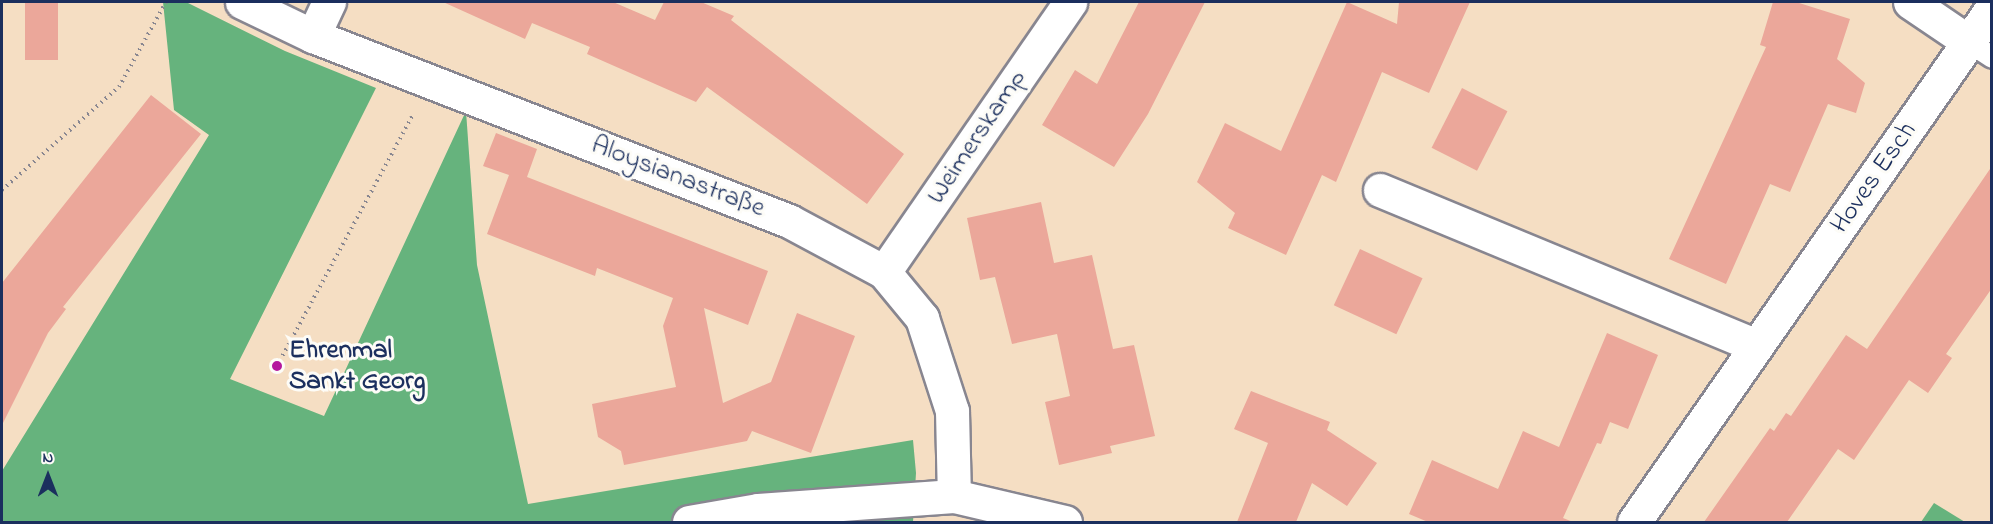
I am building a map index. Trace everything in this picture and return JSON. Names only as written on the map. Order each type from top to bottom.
[{"type":"street","name":"Aloysianastraße","points":[[242,2],[313,36],[789,221],[884,272],[922,318],[952,411],[954,496]]},
{"type":"street","points":[[313,36],[329,2]]},
{"type":"street","name":"Weimerskamp","points":[[884,272],[1070,2]]},
{"type":"street","points":[[1910,2],[1980,50]]},
{"type":"street","name":"Hoves Esch","points":[[1634,522],[1756,346],[1980,50],[1992,8]]},
{"type":"street","points":[[1380,190],[1756,346]]},
{"type":"street","points":[[689,522],[758,510],[954,496],[1065,522]]},
{"type":"path","points":[[2,190],[119,87],[166,2]]},
{"type":"path","points":[[277,366],[431,81]]},
{"type":"green space","points":[[163,2],[186,2],[285,51],[376,88],[230,379],[324,416],[466,111],[477,265],[528,504],[913,440],[916,473],[913,522],[2,522],[2,471],[209,135],[174,110]]},
{"type":"green space","points":[[1934,503],[1965,522],[1921,522]]},
{"type":"building","points":[[25,2],[58,2],[58,60],[25,60]]},
{"type":"building","points":[[443,2],[613,2],[655,20],[664,2],[701,2],[734,16],[731,20],[904,154],[867,204],[707,87],[696,102],[587,54],[590,47],[532,23],[525,39]]},
{"type":"building","points":[[1139,2],[1205,2],[1148,114],[1114,167],[1042,125],[1075,70],[1097,84]]},
{"type":"building","points":[[1347,2],[1397,24],[1399,2],[1470,2],[1429,93],[1382,72],[1336,182],[1322,175],[1286,255],[1228,228],[1235,213],[1197,182],[1225,123],[1281,151]]},
{"type":"building","points":[[1773,2],[1796,2],[1850,19],[1837,59],[1865,83],[1856,113],[1828,104],[1790,192],[1770,184],[1726,284],[1669,259],[1766,47],[1760,45]]},
{"type":"building","points":[[1462,88],[1507,111],[1477,171],[1432,148]]},
{"type":"building","points":[[151,95],[201,134],[63,307],[66,309],[48,333],[2,425],[2,283]]},
{"type":"building","points":[[496,133],[537,149],[527,177],[768,271],[748,325],[704,308],[723,403],[771,382],[797,313],[855,336],[811,453],[752,431],[747,441],[624,465],[621,451],[598,437],[592,404],[676,387],[663,326],[673,298],[597,268],[595,276],[487,234],[509,175],[483,166]]},
{"type":"building","points":[[1992,166],[1992,288],[1946,354],[1952,358],[1928,393],[1909,380],[1854,460],[1838,449],[1787,522],[1704,522],[1770,428],[1774,431],[1786,413],[1791,416],[1846,335],[1867,349]]},
{"type":"building","points":[[1041,202],[1054,263],[1092,255],[1113,349],[1134,345],[1155,436],[1110,446],[1112,453],[1059,465],[1045,402],[1070,396],[1057,334],[1012,344],[995,277],[980,280],[967,218]]},
{"type":"building","points":[[1360,249],[1423,278],[1396,334],[1334,305]]},
{"type":"building","points":[[1607,333],[1658,355],[1628,429],[1610,422],[1601,444],[1597,443],[1563,518],[1573,522],[1428,522],[1409,514],[1432,460],[1498,489],[1523,431],[1559,447]]},
{"type":"building","points":[[1251,391],[1330,422],[1327,430],[1377,463],[1347,506],[1312,483],[1296,522],[1237,522],[1268,443],[1234,429]]},
{"type":"place","name":"Ehrenmal Sankt Georg","points":[[277,366]]}]
